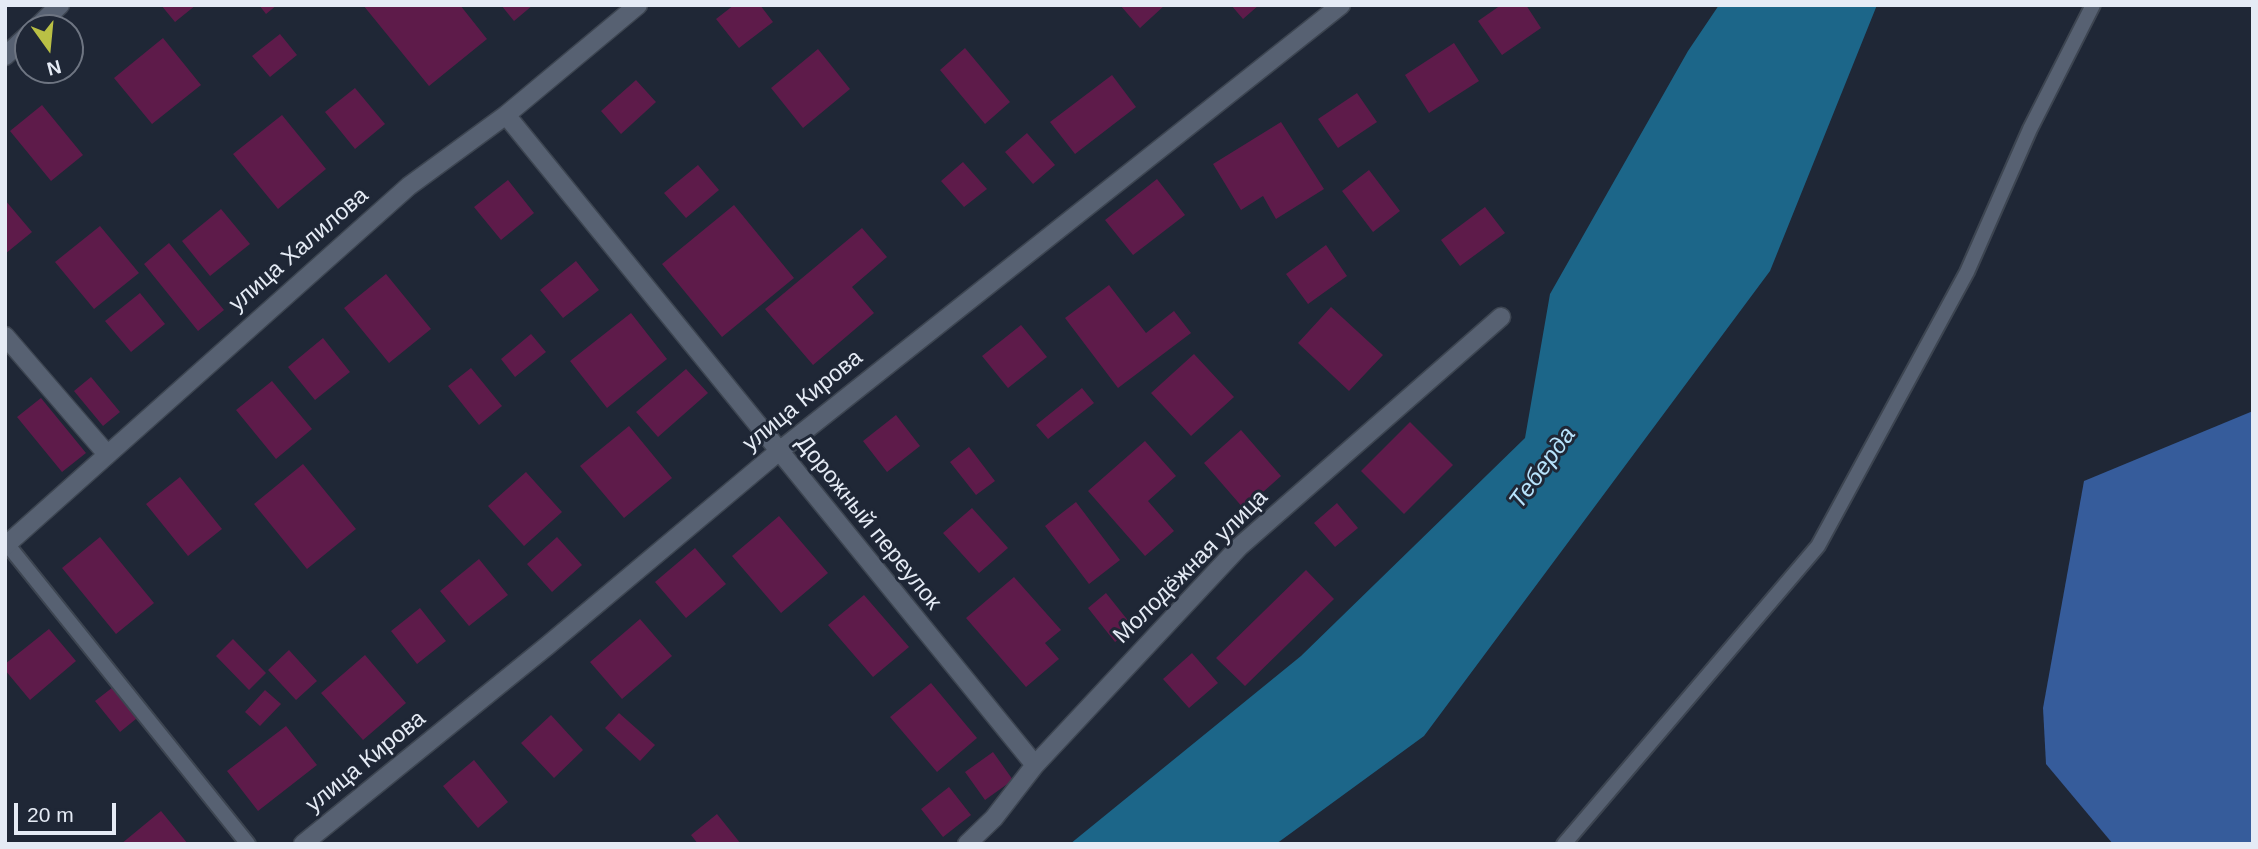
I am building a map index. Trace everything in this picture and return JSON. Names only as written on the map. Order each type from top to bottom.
[{"type":"street","name":"улица Халилова","points":[[6,545],[106,453],[409,186],[506,115],[638,5]]},
{"type":"street","name":"улица Кирова","points":[[303,844],[547,646],[778,452],[1341,5]]},
{"type":"street","name":"Дорожный переулок","points":[[506,115],[1035,765]]},
{"type":"street","name":"Молодёжная улица","points":[[967,844],[994,818],[1035,765],[1239,547],[1501,317]]},
{"type":"street","points":[[5,336],[106,453]]},
{"type":"lane","points":[[1564,844],[1818,546],[1967,272],[2030,128],[2093,5]]},
{"type":"lane","points":[[6,545],[248,844]]},
{"type":"shaded area","points":[[2253,411],[2253,844],[2113,844],[2046,764],[2043,708],[2084,481]]},
{"type":"water","name":"Теберда","points":[[1719,5],[1877,5],[1770,271],[1424,736],[1276,844],[1070,844],[1301,656],[1525,438],[1550,294],[1688,51]]},
{"type":"building","points":[[161,5],[196,5],[175,22]]},
{"type":"building","points":[[259,5],[277,5],[266,14]]},
{"type":"building","points":[[363,5],[460,5],[487,39],[429,86]]},
{"type":"building","points":[[501,5],[533,5],[514,21]]},
{"type":"building","points":[[734,5],[760,5],[773,22],[739,48],[716,19]]},
{"type":"building","points":[[1120,5],[1165,5],[1140,28]]},
{"type":"building","points":[[1231,5],[1259,5],[1243,19]]},
{"type":"building","points":[[1501,5],[1526,5],[1541,28],[1502,55],[1478,21]]},
{"type":"building","points":[[280,34],[297,55],[270,77],[252,56]]},
{"type":"building","points":[[163,38],[201,85],[152,124],[114,78]]},
{"type":"building","points":[[1454,43],[1479,81],[1429,113],[1405,75]]},
{"type":"building","points":[[965,48],[1010,102],[985,124],[940,70]]},
{"type":"building","points":[[818,49],[850,89],[803,128],[771,88]]},
{"type":"building","points":[[1112,75],[1136,107],[1075,154],[1050,122]]},
{"type":"building","points":[[636,80],[656,102],[621,134],[601,111]]},
{"type":"building","points":[[355,88],[385,124],[355,149],[325,112]]},
{"type":"building","points":[[1357,93],[1377,122],[1338,148],[1318,119]]},
{"type":"building","points":[[42,105],[83,155],[51,181],[10,131]]},
{"type":"building","points":[[282,115],[326,169],[278,209],[233,154]]},
{"type":"building","points":[[1281,122],[1324,189],[1276,219],[1263,196],[1241,210],[1213,164]]},
{"type":"building","points":[[1027,133],[1055,165],[1033,184],[1005,152]]},
{"type":"building","points":[[963,162],[987,189],[964,207],[941,181]]},
{"type":"building","points":[[698,165],[719,190],[686,218],[664,193]]},
{"type":"building","points":[[1369,170],[1400,211],[1373,232],[1342,191]]},
{"type":"building","points":[[1157,179],[1185,215],[1133,255],[1105,220]]},
{"type":"building","points":[[508,180],[534,213],[501,240],[474,207]]},
{"type":"building","points":[[5,200],[32,232],[5,254]]},
{"type":"building","points":[[734,205],[794,278],[722,337],[662,264]]},
{"type":"building","points":[[1485,207],[1505,233],[1460,266],[1441,240]]},
{"type":"building","points":[[221,209],[250,244],[210,276],[182,241]]},
{"type":"building","points":[[100,226],[139,273],[94,309],[55,262]]},
{"type":"building","points":[[862,228],[887,257],[852,287],[874,313],[813,365],[765,309]]},
{"type":"building","points":[[169,243],[224,310],[198,331],[144,264]]},
{"type":"building","points":[[1326,245],[1347,276],[1308,304],[1286,274]]},
{"type":"building","points":[[576,261],[599,290],[563,318],[540,290]]},
{"type":"building","points":[[386,274],[431,329],[389,363],[344,308]]},
{"type":"building","points":[[1109,285],[1146,333],[1174,311],[1191,333],[1118,388],[1065,318]]},
{"type":"building","points":[[140,293],[165,324],[131,352],[105,321]]},
{"type":"building","points":[[1331,307],[1383,355],[1349,391],[1298,343]]},
{"type":"building","points":[[631,313],[667,359],[607,408],[570,361]]},
{"type":"building","points":[[1021,325],[1047,357],[1008,388],[982,356]]},
{"type":"building","points":[[531,334],[546,352],[515,377],[501,359]]},
{"type":"building","points":[[323,338],[350,372],[315,400],[288,367]]},
{"type":"building","points":[[1194,354],[1234,397],[1191,436],[1151,393]]},
{"type":"building","points":[[471,368],[502,406],[479,425],[448,386]]},
{"type":"building","points":[[686,369],[708,393],[658,437],[636,412]]},
{"type":"building","points":[[91,377],[120,412],[103,426],[74,391]]},
{"type":"building","points":[[272,381],[312,429],[276,459],[236,410]]},
{"type":"building","points":[[1082,388],[1094,403],[1048,439],[1036,425]]},
{"type":"building","points":[[41,398],[86,453],[62,472],[17,417]]},
{"type":"building","points":[[896,415],[920,446],[887,472],[863,441]]},
{"type":"building","points":[[1410,422],[1453,465],[1404,514],[1361,471]]},
{"type":"building","points":[[629,426],[672,478],[624,518],[580,466]]},
{"type":"building","points":[[1241,430],[1281,476],[1244,509],[1204,463]]},
{"type":"building","points":[[1145,441],[1176,476],[1148,501],[1174,531],[1145,556],[1088,491]]},
{"type":"building","points":[[969,447],[995,481],[976,495],[950,462]]},
{"type":"building","points":[[303,464],[356,529],[307,569],[254,504]]},
{"type":"building","points":[[526,472],[562,512],[524,546],[488,506]]},
{"type":"building","points":[[180,477],[222,529],[188,556],[146,504]]},
{"type":"building","points":[[1076,502],[1120,560],[1089,584],[1045,526]]},
{"type":"building","points":[[1337,503],[1358,528],[1335,547],[1314,523]]},
{"type":"building","points":[[972,508],[1008,548],[979,573],[943,533]]},
{"type":"building","points":[[779,516],[828,573],[781,613],[732,556]]},
{"type":"building","points":[[100,537],[154,603],[116,634],[62,568]]},
{"type":"building","points":[[557,537],[582,565],[552,592],[527,564]]},
{"type":"building","points":[[695,548],[726,584],[686,618],[655,582]]},
{"type":"building","points":[[479,559],[508,595],[469,626],[440,591]]},
{"type":"building","points":[[1306,570],[1334,599],[1245,686],[1216,658]]},
{"type":"building","points":[[1014,577],[1061,630],[1045,643],[1059,659],[1026,687],[966,618]]},
{"type":"building","points":[[1106,593],[1134,628],[1115,642],[1088,608]]},
{"type":"building","points":[[864,595],[909,647],[873,677],[828,625]]},
{"type":"building","points":[[420,608],[446,641],[417,664],[391,631]]},
{"type":"building","points":[[640,619],[672,656],[622,699],[590,662]]},
{"type":"building","points":[[49,629],[76,661],[30,700],[5,670],[5,664]]},
{"type":"building","points":[[233,639],[266,673],[249,690],[216,656]]},
{"type":"building","points":[[289,650],[317,681],[296,700],[268,670]]},
{"type":"building","points":[[1192,653],[1218,683],[1189,708],[1163,679]]},
{"type":"building","points":[[365,655],[406,703],[363,740],[321,693]]},
{"type":"building","points":[[931,683],[977,738],[937,772],[890,717]]},
{"type":"building","points":[[117,684],[142,714],[120,732],[95,701]]},
{"type":"building","points":[[265,690],[281,704],[260,726],[245,712]]},
{"type":"building","points":[[619,713],[655,745],[640,761],[605,728]]},
{"type":"building","points":[[551,715],[583,750],[554,778],[521,743]]},
{"type":"building","points":[[286,726],[317,765],[258,811],[227,771]]},
{"type":"building","points":[[993,752],[1013,780],[985,800],[965,772]]},
{"type":"building","points":[[474,760],[508,802],[478,828],[443,786]]},
{"type":"building","points":[[949,787],[971,815],[943,837],[921,809]]},
{"type":"building","points":[[161,811],[188,844],[121,844]]},
{"type":"building","points":[[717,814],[741,844],[698,844],[691,835]]}]
